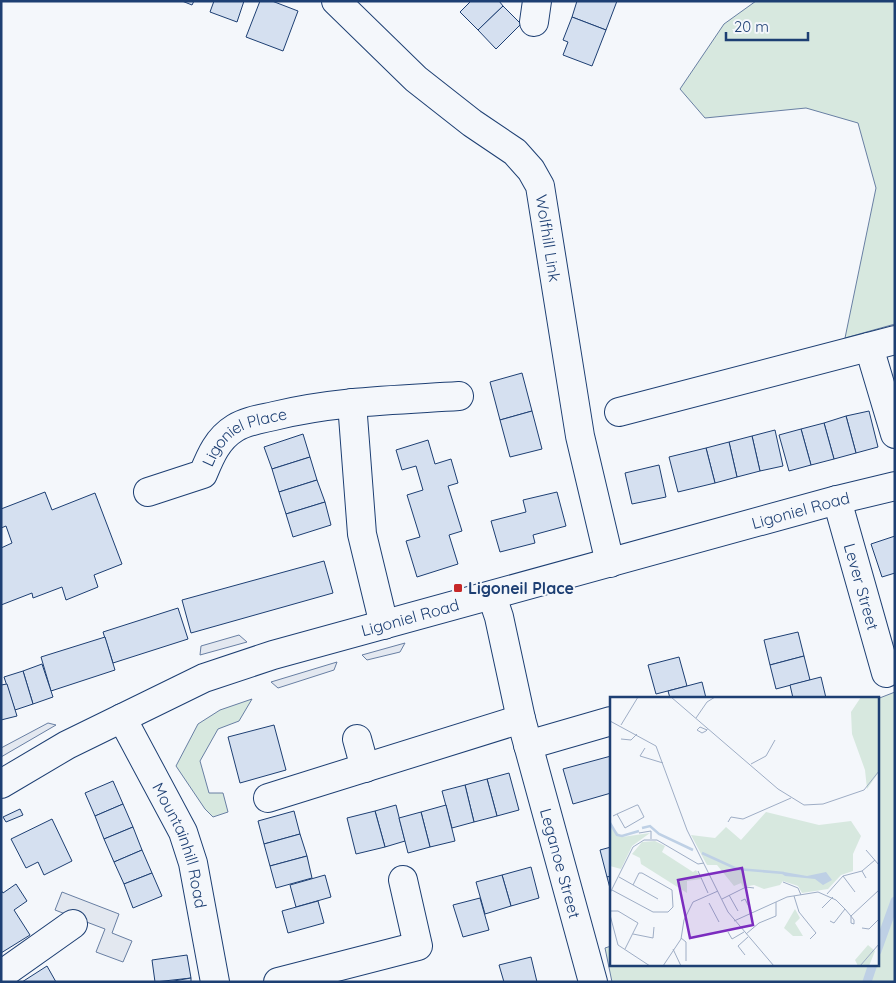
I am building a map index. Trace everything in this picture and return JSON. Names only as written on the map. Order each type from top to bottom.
[{"type":"street","name":"Wolfhill Link","points":[[336,1],[416,79],[472,123],[515,152],[531,170],[540,186],[579,426],[610,563]]},
{"type":"street","points":[[619,412],[895,340]]},
{"type":"street","points":[[869,347],[895,434]]},
{"type":"street","name":"Ligoniel Place","points":[[148,492],[203,474],[219,442],[234,428],[250,422],[303,408],[459,396]]},
{"type":"street","points":[[352,403],[362,534],[384,624]]},
{"type":"street","name":"Ligoniel Road","points":[[1,784],[67,745],[204,678],[273,655],[837,500],[895,486]]},
{"type":"street","name":"Lever Street","points":[[837,500],[886,673]]},
{"type":"street","name":"Leganoe Street","points":[[492,596],[499,617],[524,732],[593,982]]},
{"type":"street","name":"Mountainhill Road","points":[[122,718],[183,832],[193,863],[215,982]]},
{"type":"street","points":[[268,798],[365,768],[524,732],[610,721]]},
{"type":"street","points":[[357,739],[365,768]]},
{"type":"street","points":[[278,982],[418,946],[403,880]]},
{"type":"street","points":[[1,975],[73,924]]},
{"type":"shaded area","points":[[756,1],[895,1],[895,324],[845,338],[876,188],[858,123],[806,108],[705,118],[680,89],[724,24]]},
{"type":"shaded area","points":[[239,635],[247,642],[200,655],[201,646]]},
{"type":"shaded area","points":[[405,643],[400,652],[367,660],[362,655]]},
{"type":"shaded area","points":[[337,662],[334,670],[278,688],[271,682]]},
{"type":"shaded area","points":[[895,692],[895,982],[612,982],[605,948],[610,946],[610,966],[878,966],[878,699]]},
{"type":"shaded area","points":[[252,699],[239,721],[218,729],[200,761],[209,793],[223,793],[228,812],[213,817],[205,809],[176,766],[198,724],[220,710]]},
{"type":"shaded area","points":[[48,723],[56,725],[1,757],[1,748]]},
{"type":"shaded area","points":[[62,892],[119,914],[112,933],[132,941],[123,962],[96,952],[105,929],[55,910]]},
{"type":"building","points":[[182,1],[194,1],[192,5]]},
{"type":"building","points":[[214,1],[244,1],[237,22],[210,12]]},
{"type":"building","points":[[260,1],[272,1],[298,11],[283,51],[246,37]]},
{"type":"building","points":[[471,1],[499,1],[503,6],[478,30],[460,12]]},
{"type":"building","points":[[577,1],[617,1],[606,30],[572,17]]},
{"type":"building","points":[[503,6],[521,24],[496,49],[478,30]]},
{"type":"building","points":[[572,17],[606,30],[592,66],[563,55],[568,42],[563,40]]},
{"type":"building","points":[[522,373],[532,411],[500,420],[490,382]]},
{"type":"building","points":[[532,411],[542,449],[510,457],[500,420]]},
{"type":"building","points":[[869,411],[878,447],[856,453],[846,416]]},
{"type":"building","points":[[846,416],[856,453],[834,459],[824,423]]},
{"type":"building","points":[[824,423],[834,459],[811,465],[801,429]]},
{"type":"building","points":[[801,429],[811,465],[789,471],[779,435]]},
{"type":"building","points":[[775,430],[783,466],[760,471],[752,436]]},
{"type":"building","points":[[303,434],[310,457],[272,469],[264,447]]},
{"type":"building","points":[[752,436],[760,471],[737,477],[729,442]]},
{"type":"building","points":[[428,440],[435,464],[451,459],[458,483],[448,486],[462,531],[449,535],[458,564],[417,577],[406,541],[420,537],[407,495],[423,490],[416,466],[402,470],[396,450]]},
{"type":"building","points":[[729,442],[737,477],[715,483],[706,448]]},
{"type":"building","points":[[706,448],[715,483],[678,492],[669,457]]},
{"type":"building","points":[[310,457],[317,480],[279,492],[272,469]]},
{"type":"building","points":[[659,465],[666,497],[632,504],[625,473]]},
{"type":"building","points":[[317,480],[325,502],[286,514],[279,492]]},
{"type":"building","points":[[45,492],[52,510],[95,493],[122,564],[94,575],[98,587],[66,600],[62,587],[33,598],[32,593],[1,605],[1,548],[12,543],[6,526],[1,528],[1,509]]},
{"type":"building","points":[[557,492],[566,526],[533,535],[535,543],[500,552],[491,521],[526,512],[523,500]]},
{"type":"building","points":[[325,502],[331,525],[293,537],[286,514]]},
{"type":"building","points":[[895,536],[895,573],[882,577],[871,544]]},
{"type":"building","points":[[324,561],[333,593],[191,633],[182,600]]},
{"type":"building","points":[[178,608],[188,639],[113,663],[103,632]]},
{"type":"building","points":[[798,632],[804,656],[770,665],[764,640]]},
{"type":"building","points":[[105,637],[115,670],[51,691],[41,657]]},
{"type":"building","points":[[804,656],[810,680],[776,689],[770,665]]},
{"type":"building","points":[[679,657],[687,686],[656,694],[648,665]]},
{"type":"building","points":[[42,664],[53,697],[33,704],[23,671]]},
{"type":"building","points":[[23,671],[33,704],[15,710],[4,677]]},
{"type":"building","points":[[821,677],[826,697],[793,697],[790,685]]},
{"type":"building","points":[[702,682],[706,697],[670,697],[668,691]]},
{"type":"building","points":[[7,684],[17,716],[1,720],[1,685]]},
{"type":"building","points":[[274,725],[286,770],[240,783],[228,737]]},
{"type":"building","points":[[610,756],[610,793],[573,804],[563,769]]},
{"type":"building","points":[[509,773],[519,810],[497,816],[487,779]]},
{"type":"building","points":[[487,779],[497,816],[474,822],[465,785]]},
{"type":"building","points":[[113,781],[123,804],[95,816],[85,793]]},
{"type":"building","points":[[465,785],[474,822],[452,828],[442,791]]},
{"type":"building","points":[[123,804],[133,827],[104,839],[95,816]]},
{"type":"building","points":[[396,805],[405,841],[385,847],[375,811]]},
{"type":"building","points":[[446,805],[455,841],[430,847],[421,812]]},
{"type":"building","points":[[20,809],[23,815],[6,822],[3,817]]},
{"type":"building","points":[[294,811],[300,834],[264,844],[258,821]]},
{"type":"building","points":[[375,811],[385,847],[356,854],[347,818]]},
{"type":"building","points":[[421,812],[430,847],[408,853],[399,818]]},
{"type":"building","points":[[52,819],[72,861],[44,875],[38,862],[26,868],[11,839]]},
{"type":"building","points":[[133,827],[142,850],[114,862],[104,839]]},
{"type":"building","points":[[300,834],[307,856],[270,866],[264,844]]},
{"type":"building","points":[[610,847],[610,876],[607,877],[600,850]]},
{"type":"building","points":[[142,850],[152,873],[124,884],[114,862]]},
{"type":"building","points":[[307,856],[312,878],[276,888],[270,866]]},
{"type":"building","points":[[531,867],[539,898],[511,906],[502,875]]},
{"type":"building","points":[[152,873],[162,896],[133,908],[124,884]]},
{"type":"building","points":[[325,875],[331,897],[296,907],[290,885]]},
{"type":"building","points":[[502,875],[511,906],[485,914],[476,882]]},
{"type":"building","points":[[610,876],[610,888],[607,877]]},
{"type":"building","points":[[16,884],[27,901],[14,910],[30,935],[1,953],[1,890],[3,893]]},
{"type":"building","points":[[480,898],[489,930],[463,937],[453,905]]},
{"type":"building","points":[[318,901],[324,923],[288,933],[282,911]]},
{"type":"building","points":[[187,955],[191,978],[155,982],[152,960]]},
{"type":"building","points":[[531,957],[537,982],[504,982],[499,965]]},
{"type":"building","points":[[47,966],[56,982],[22,982]]},
{"type":"building","points":[[191,978],[191,982],[168,982]]},
{"type":"waterway","points":[[878,948],[895,901]]},
{"type":"waterway","points":[[867,982],[872,966]]},
{"type":"place","name":"Ligoneil Place","points":[[458,588]]}]
